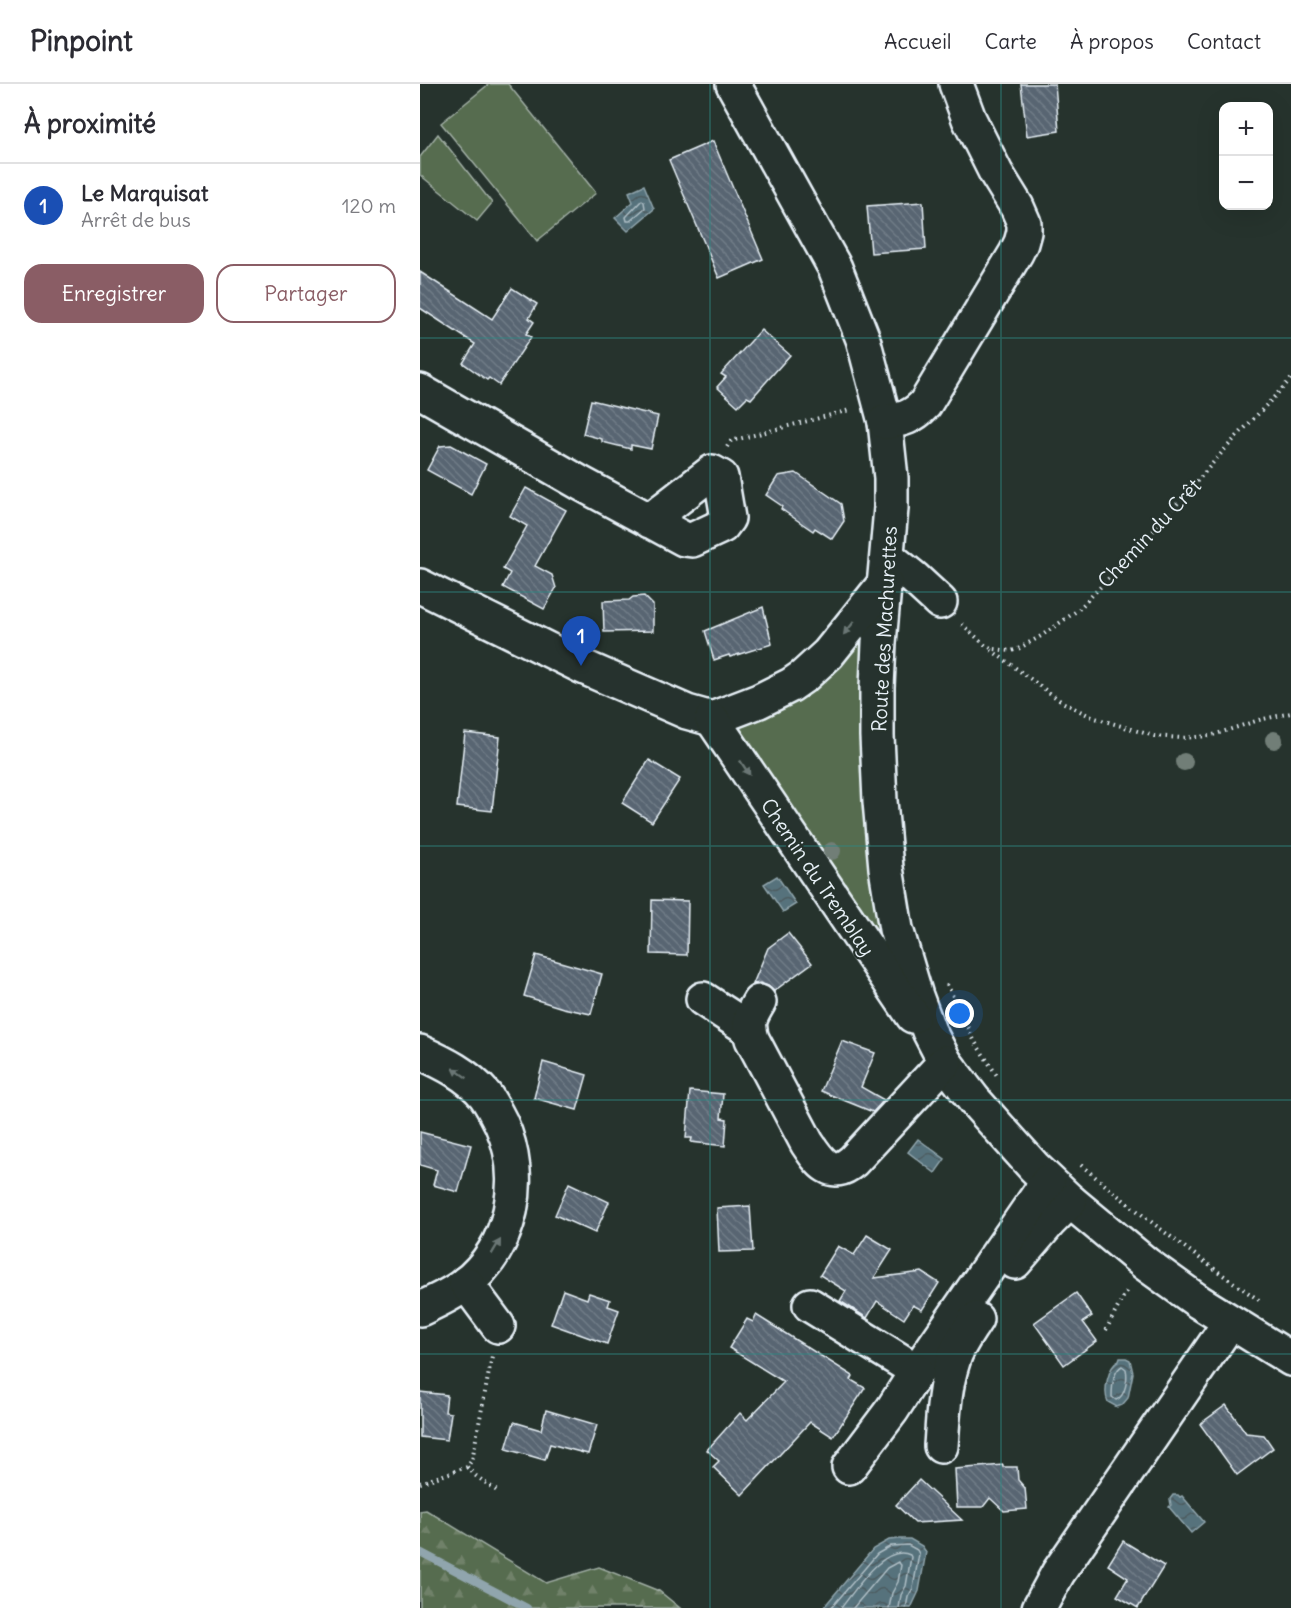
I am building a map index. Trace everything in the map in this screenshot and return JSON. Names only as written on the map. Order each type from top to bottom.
[{"type":"street","name":"Route des Machurettes","points":[[733,84],[835,268],[863,339],[883,412],[891,478],[891,508],[879,643],[877,736],[880,801],[886,868],[896,929],[929,1031],[945,1062],[974,1100],[1000,1131],[1059,1191],[1146,1264],[1230,1322],[1291,1359]]},
{"type":"street","points":[[883,412],[899,421],[911,417],[925,404],[1016,253],[1024,232],[1024,223],[1017,207],[996,173],[969,119],[956,84]]},
{"type":"street","points":[[420,391],[650,521],[684,539],[692,540],[722,526],[728,518],[722,477],[712,472],[650,521]]},
{"type":"street","points":[[420,586],[581,666],[687,712],[712,719],[759,700],[791,685],[804,676],[828,654],[886,570],[914,578],[940,602]]},
{"type":"street","name":"Chemin du Tremblay","points":[[712,719],[910,1014],[929,1031]]},
{"type":"street","points":[[703,999],[754,1016],[753,1039],[807,1143],[827,1167],[845,1168],[853,1161],[945,1062]]},
{"type":"street","points":[[420,1052],[455,1069],[486,1096],[504,1130],[514,1168],[514,1187],[508,1223],[491,1257],[466,1283],[451,1294],[420,1309]]},
{"type":"street","points":[[849,1467],[892,1410],[917,1371],[1059,1191]]},
{"type":"street","points":[[941,1446],[946,1396],[952,1361],[957,1350],[1016,1261],[1050,1221],[1059,1191]]},
{"type":"street","points":[[466,1283],[498,1326]]},
{"type":"street","points":[[810,1305],[917,1371]]},
{"type":"street","points":[[1039,1608],[1058,1573],[1230,1322]]},
{"type":"path","name":"Chemin du Crêt","points":[[1291,379],[1226,448],[1142,544],[1078,610],[1018,649],[1004,651],[986,646],[1062,702],[1092,717],[1154,736],[1181,738],[1210,736],[1259,720],[1291,713]]},
{"type":"path","points":[[712,472],[731,441],[883,412]]},
{"type":"path","points":[[944,978],[975,1042],[1001,1081]]},
{"type":"path","points":[[1076,1161],[1128,1205],[1209,1266],[1265,1304]]},
{"type":"path","points":[[1106,1330],[1131,1281]]},
{"type":"path","points":[[420,1483],[467,1467],[472,1460],[498,1326]]},
{"type":"path","points":[[467,1467],[497,1491]]},
{"type":"green space","points":[[489,84],[508,84],[596,193],[537,241],[441,123]]},
{"type":"green space","points":[[438,134],[492,203],[477,221],[420,175],[420,157]]},
{"type":"green space","points":[[865,625],[897,975],[738,733],[743,721]]},
{"type":"green space","points":[[426,1510],[546,1583],[599,1567],[659,1591],[680,1608],[420,1608],[420,1511]]},
{"type":"water","points":[[644,185],[654,209],[628,231],[615,218],[633,202],[629,192]]},
{"type":"water","points":[[777,876],[796,904],[783,912],[764,884]]},
{"type":"water","points":[[918,1139],[945,1159],[935,1173],[908,1152]]},
{"type":"water","points":[[1120,1358],[1130,1360],[1133,1373],[1128,1398],[1117,1407],[1108,1402],[1106,1386],[1109,1373]]},
{"type":"water","points":[[1173,1495],[1182,1496],[1204,1522],[1191,1533],[1169,1507]]},
{"type":"water","points":[[910,1539],[922,1546],[926,1552],[919,1591],[911,1608],[823,1608],[873,1549],[889,1540]]},
{"type":"building","points":[[1021,84],[1055,84],[1059,131],[1027,136]]},
{"type":"building","points":[[713,141],[763,259],[719,278],[669,160]]},
{"type":"building","points":[[923,202],[926,249],[871,253],[867,206]]},
{"type":"building","points":[[420,272],[492,319],[512,288],[537,304],[529,318],[534,322],[526,334],[531,337],[499,385],[489,378],[487,380],[463,363],[475,344],[420,308]]},
{"type":"building","points":[[761,330],[790,355],[751,399],[747,397],[738,406],[717,387],[726,377],[721,374]]},
{"type":"building","points":[[591,400],[658,416],[651,449],[631,445],[631,449],[602,442],[602,439],[583,434]]},
{"type":"building","points":[[451,445],[486,464],[471,494],[427,470],[440,446]]},
{"type":"building","points":[[796,473],[841,504],[844,521],[832,539],[815,528],[813,531],[781,509],[782,506],[766,495],[778,476]]},
{"type":"building","points":[[526,488],[566,510],[535,566],[552,575],[556,588],[544,609],[503,587],[510,573],[503,569],[527,526],[510,516]]},
{"type":"building","points":[[644,596],[653,605],[653,631],[604,632],[603,601],[629,600],[633,597]]},
{"type":"building","points":[[763,607],[772,644],[714,660],[705,631]]},
{"type":"building","points":[[465,733],[500,737],[492,811],[457,807]]},
{"type":"building","points":[[649,760],[680,779],[652,822],[622,803]]},
{"type":"building","points":[[652,900],[688,901],[687,955],[651,954]]},
{"type":"building","points":[[788,933],[812,963],[774,991],[760,983],[753,984],[768,948]]},
{"type":"building","points":[[536,955],[602,974],[591,1014],[524,996]]},
{"type":"building","points":[[842,1041],[875,1053],[861,1087],[884,1100],[873,1112],[821,1091]]},
{"type":"building","points":[[543,1062],[587,1075],[577,1110],[534,1098]]},
{"type":"building","points":[[690,1091],[723,1094],[721,1118],[727,1119],[725,1146],[691,1142],[692,1138],[686,1138]]},
{"type":"building","points":[[420,1132],[471,1145],[458,1192],[433,1185],[437,1170],[420,1165]]},
{"type":"building","points":[[569,1183],[609,1202],[595,1233],[555,1215]]},
{"type":"building","points":[[750,1206],[753,1251],[719,1252],[717,1208]]},
{"type":"building","points":[[867,1235],[892,1250],[874,1278],[922,1272],[939,1283],[922,1310],[913,1305],[904,1319],[877,1301],[867,1318],[840,1301],[846,1291],[820,1275],[838,1246],[854,1255]]},
{"type":"building","points":[[563,1290],[587,1299],[589,1293],[610,1300],[608,1306],[619,1310],[607,1344],[551,1324]]},
{"type":"building","points":[[1076,1293],[1092,1316],[1083,1322],[1097,1341],[1064,1365],[1034,1323]]},
{"type":"building","points":[[756,1315],[853,1376],[851,1380],[865,1388],[833,1437],[810,1422],[742,1495],[713,1467],[719,1461],[707,1450],[740,1413],[747,1420],[784,1382],[729,1348],[747,1319],[753,1322]]},
{"type":"building","points":[[420,1392],[447,1395],[445,1412],[451,1413],[447,1440],[420,1437]]},
{"type":"building","points":[[1226,1405],[1246,1433],[1264,1435],[1273,1448],[1237,1475],[1200,1424]]},
{"type":"building","points":[[546,1410],[597,1425],[588,1454],[550,1444],[545,1460],[506,1449],[514,1422],[541,1430]]},
{"type":"building","points":[[1003,1465],[1003,1467],[1017,1467],[1018,1480],[1025,1488],[1027,1509],[1004,1511],[990,1498],[983,1507],[957,1507],[955,1469]]},
{"type":"building","points":[[919,1480],[962,1520],[915,1523],[896,1505]]},
{"type":"building","points":[[1123,1541],[1164,1566],[1138,1608],[1117,1596],[1128,1578],[1108,1565]]},
{"type":"waterway","points":[[420,1552],[527,1608]]},
{"type":"place","name":"Le Marquisat","points":[[581,666]]}]
